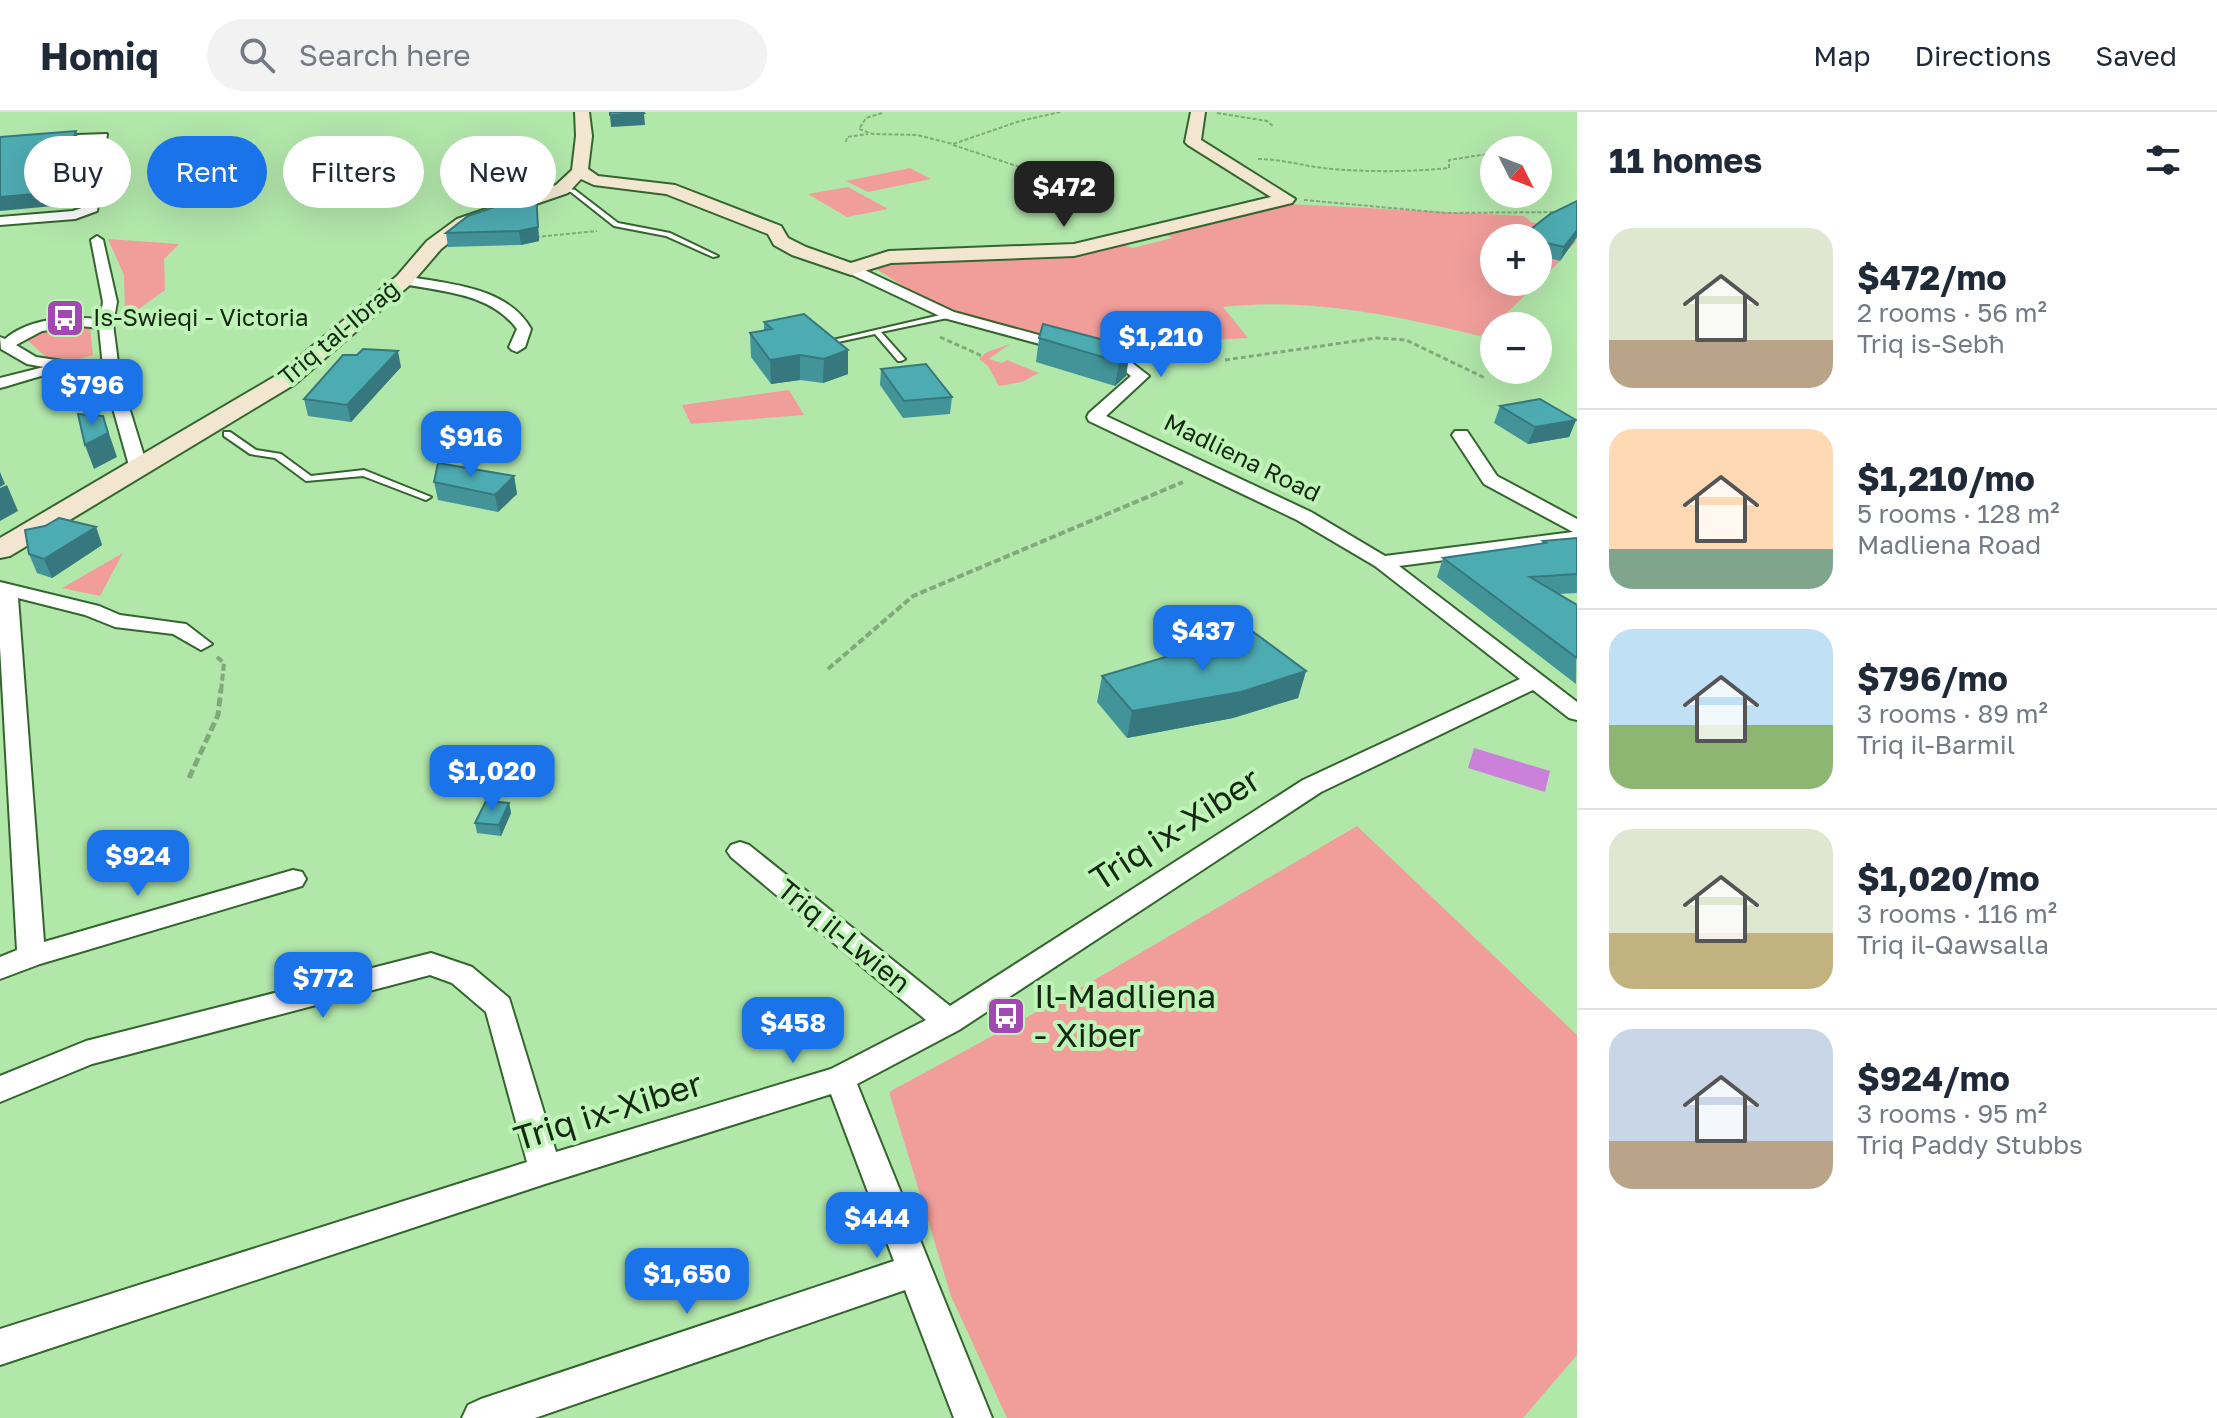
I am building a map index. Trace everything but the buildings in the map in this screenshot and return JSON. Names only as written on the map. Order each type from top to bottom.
[{"type":"main road","points":[[582,112],[587,176]]},
{"type":"main road","points":[[1198,112],[1193,142],[1286,199]]},
{"type":"main road","name":"Triq tal-Ibraġ","points":[[0,550],[287,379],[404,280],[434,245],[463,223],[562,189],[587,176]]},
{"type":"main road","name":"Madliena Road","points":[[587,176],[669,189],[775,230],[781,241],[799,251],[851,269]]},
{"type":"main road","points":[[851,269],[889,257],[1074,250],[1286,199]]},
{"type":"street","points":[[0,221],[75,215],[93,208]]},
{"type":"street","points":[[97,240],[110,302],[106,324],[112,378],[139,469]]},
{"type":"street","name":"Madliena Road","points":[[851,269],[949,315],[1122,362],[1141,376],[1095,417],[1304,516],[1382,562],[1577,713]]},
{"type":"street","points":[[404,280],[452,289],[495,302],[512,313],[524,329],[517,347]]},
{"type":"street","points":[[110,302],[93,315],[14,336],[3,344],[32,361],[102,371],[112,378]]},
{"type":"street","points":[[0,329],[92,321],[106,324]]},
{"type":"street","points":[[0,382],[93,364],[108,353]]},
{"type":"street","points":[[0,382],[22,372],[32,361]]},
{"type":"street","points":[[1461,435],[1490,480],[1577,527]]},
{"type":"street","points":[[1382,562],[1577,537]]},
{"type":"street","points":[[31,956],[4,589],[92,610],[115,621],[179,628],[201,644]]},
{"type":"street","name":"Triq ix-Xiber","points":[[0,1347],[545,1170],[840,1079],[949,1022],[1312,786],[1536,680]]},
{"type":"street","name":"Triq il-Lwien","points":[[740,851],[949,1022]]},
{"type":"street","points":[[0,968],[31,956],[293,879]]},
{"type":"street","points":[[0,1089],[86,1053],[431,964],[462,975],[499,1006],[545,1170]]},
{"type":"street","points":[[840,1079],[973,1418]]},
{"type":"street","points":[[481,1418],[913,1271]]},
{"type":"lane","points":[[562,189],[573,191],[616,225],[668,234],[715,256]]},
{"type":"lane","points":[[820,344],[949,315]]},
{"type":"lane","points":[[877,332],[901,359]]},
{"type":"lane","points":[[227,434],[253,452],[278,456],[309,479],[364,473],[426,497]]},
{"type":"path","points":[[953,144],[1020,121],[1060,112]]},
{"type":"path","points":[[1210,112],[1267,121],[1273,126]]},
{"type":"path","points":[[873,134],[859,129],[859,125],[866,118],[882,113]]},
{"type":"path","points":[[909,130],[917,135]]},
{"type":"path","points":[[846,142],[847,137],[873,134],[917,135],[1081,187]]},
{"type":"path","points":[[1226,163],[1279,159],[1331,169],[1357,168],[1404,173],[1449,168],[1449,160],[1480,155]]},
{"type":"path","points":[[1286,199],[1446,213],[1564,211]]},
{"type":"path","points":[[1547,213],[1561,219]]},
{"type":"path","points":[[531,237],[559,237],[626,226]]},
{"type":"path","points":[[940,337],[982,356]]},
{"type":"path","points":[[1225,360],[1376,338],[1406,340],[1480,376]]},
{"type":"path","points":[[828,669],[913,596],[1210,471]]},
{"type":"path","points":[[189,778],[218,715],[224,663],[201,644]]},
{"type":"shaded area","points":[[910,168],[931,179],[868,192],[846,181]]},
{"type":"shaded area","points":[[848,187],[888,209],[847,217],[808,194]]},
{"type":"shaded area","points":[[1289,204],[1524,216],[1539,224],[1480,224],[1480,296],[1524,296],[1507,312],[1480,312],[1480,336],[1353,310],[1287,304],[1255,305],[1223,307],[1248,338],[1213,340],[1191,321],[1128,342],[1123,354],[1026,332],[954,310],[915,293],[871,266],[883,261],[1117,243],[1133,248],[1172,238],[1164,234]]},
{"type":"shaded area","points":[[1552,227],[1570,232],[1566,239],[1577,241],[1569,249],[1552,243]]},
{"type":"shaded area","points":[[108,239],[179,244],[164,259],[165,290],[125,319],[124,275]]},
{"type":"shaded area","points":[[1552,259],[1560,261],[1552,269]]},
{"type":"shaded area","points":[[90,327],[93,355],[78,359],[47,358],[25,338],[38,332]]},
{"type":"shaded area","points":[[1010,344],[989,359],[1002,363],[1007,360],[1039,373],[1022,382],[999,386],[988,366],[979,359],[987,352]]},
{"type":"shaded area","points":[[789,390],[804,415],[691,424],[682,405]]},
{"type":"shaded area","points":[[123,553],[100,596],[62,588]]},
{"type":"shaded area","points":[[1474,748],[1550,771],[1545,792],[1468,768]]},
{"type":"shaded area","points":[[1357,826],[1577,1035],[1577,1355],[1523,1418],[1007,1418],[951,1296],[889,1092],[1077,990]]},
{"type":"place","name":"Is-Swieqi - Victoria","points":[[65,318]]},
{"type":"place","name":"Il-Madliena - Xiber","points":[[1006,1016]]}]
